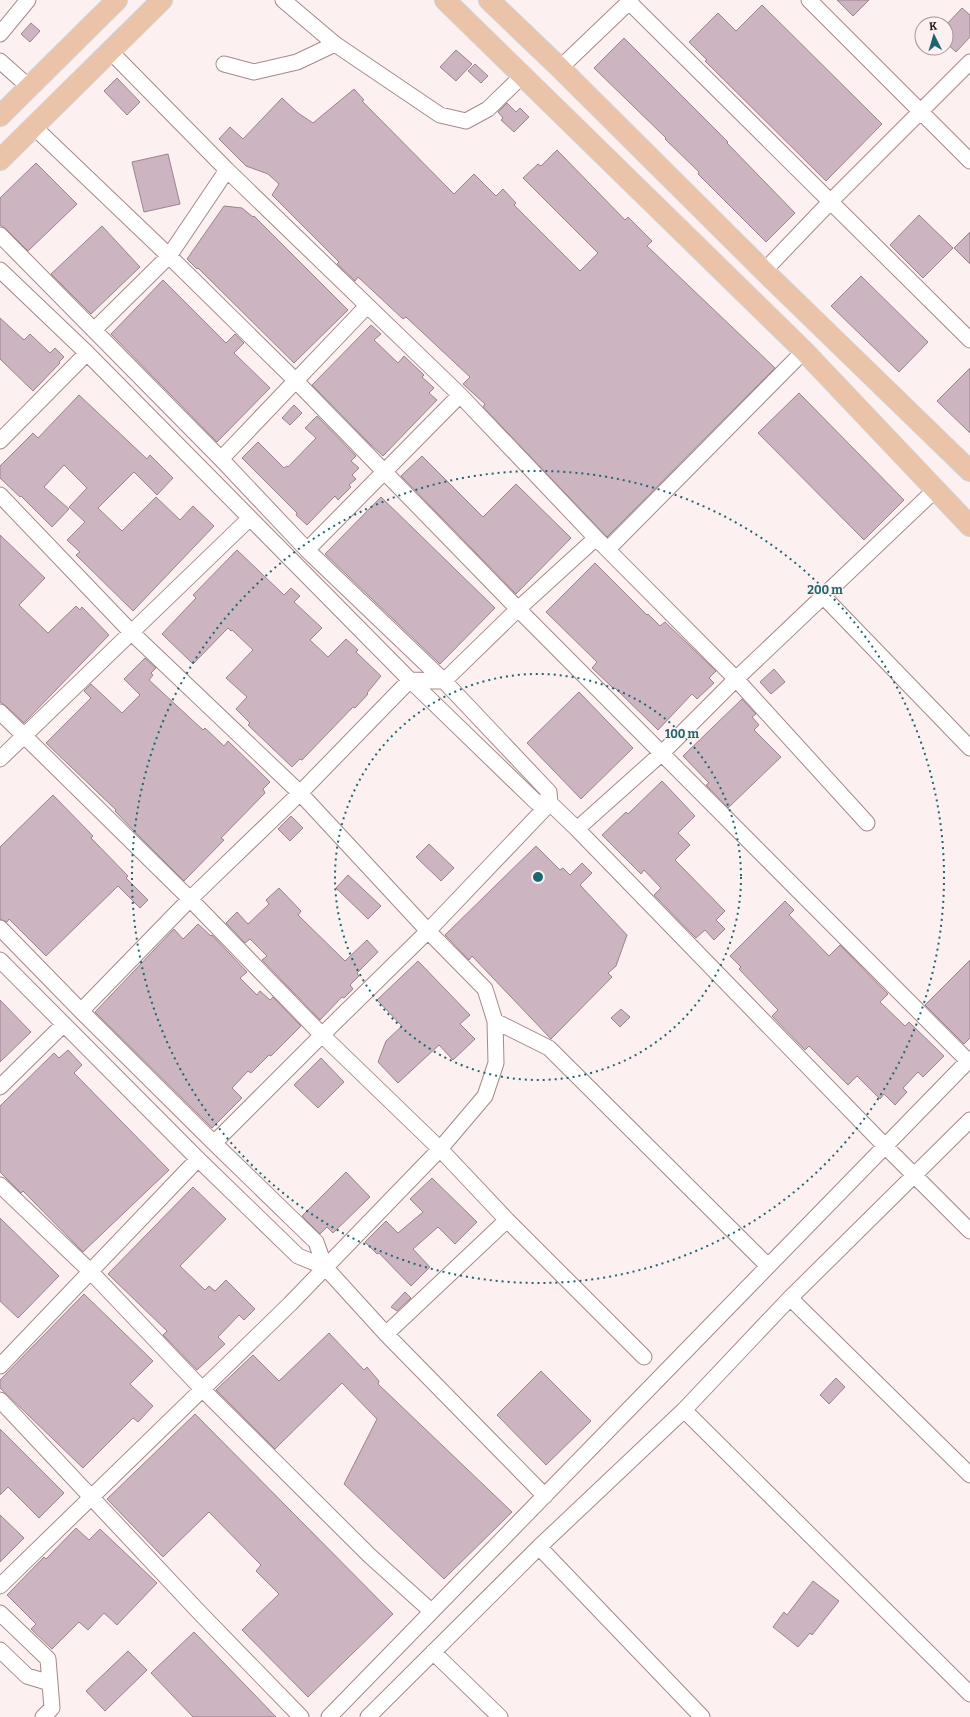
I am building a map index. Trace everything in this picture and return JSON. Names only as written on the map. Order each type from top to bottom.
[{"type":"main road","points":[[0,116],[117,0]]},
{"type":"main road","points":[[0,160],[162,0]]},
{"type":"main road","points":[[445,0],[804,351],[970,526]]},
{"type":"main road","points":[[489,0],[560,68],[764,271],[970,470]]},
{"type":"street","points":[[0,34],[28,0]]},
{"type":"street","points":[[283,0],[335,44],[440,115],[466,121],[488,109],[522,76]]},
{"type":"street","points":[[809,0],[970,161]]},
{"type":"street","points":[[560,68],[629,1],[970,340]]},
{"type":"street","points":[[224,64],[254,72],[297,62],[335,44]]},
{"type":"street","points":[[110,51],[227,170],[460,395],[596,538],[608,548],[736,679],[867,823]]},
{"type":"street","points":[[0,61],[30,87]]},
{"type":"street","points":[[764,271],[830,202],[970,62]]},
{"type":"street","points":[[33,126],[169,256],[296,381],[518,609],[969,1060],[329,1717]]},
{"type":"street","points":[[94,330],[169,256],[227,170]]},
{"type":"street","points":[[0,235],[221,459],[307,550],[444,681],[549,792],[550,803],[428,931],[322,1034],[214,1143]]},
{"type":"street","points":[[0,270],[87,353],[410,680],[536,802],[550,803],[578,829],[885,1146],[970,1231]]},
{"type":"street","points":[[221,459],[367,306]]},
{"type":"street","points":[[608,548],[804,351]]},
{"type":"street","points":[[0,441],[87,353]]},
{"type":"street","points":[[307,550],[460,395]]},
{"type":"street","points":[[578,829],[662,753],[736,679],[935,490]]},
{"type":"street","points":[[0,495],[132,633],[300,793],[484,989],[495,1020],[496,1063],[485,1096],[440,1150],[290,1304],[0,1586]]},
{"type":"street","points":[[0,759],[23,735],[132,633],[250,518]]},
{"type":"street","points":[[81,1011],[190,899],[300,793],[410,680],[444,681],[518,609],[596,538]]},
{"type":"street","points":[[823,596],[970,748]]},
{"type":"street","points":[[0,712],[190,899],[322,1034],[440,1150],[506,1220],[644,1357]]},
{"type":"street","points":[[0,928],[81,1011],[316,1242],[325,1267],[386,1334],[545,1496]]},
{"type":"street","points":[[0,960],[198,1159],[298,1256],[325,1267]]},
{"type":"street","points":[[495,1020],[549,1048],[768,1266]]},
{"type":"street","points":[[0,1087],[64,1024]]},
{"type":"street","points":[[368,1717],[539,1547],[684,1410],[790,1298],[970,1120]]},
{"type":"street","points":[[0,1366],[198,1159]]},
{"type":"street","points":[[0,1185],[91,1272],[203,1390],[370,1556],[431,1611]]},
{"type":"street","points":[[386,1334],[506,1220]]},
{"type":"street","points":[[790,1298],[970,1475]]},
{"type":"street","points":[[0,1400],[93,1497],[199,1612],[301,1717]]},
{"type":"street","points":[[684,1410],[970,1694]]},
{"type":"street","points":[[539,1547],[702,1717]]},
{"type":"street","points":[[0,1613],[48,1659],[52,1708],[43,1717]]},
{"type":"street","points":[[0,1650],[27,1676],[50,1682]]},
{"type":"street","points":[[433,1652],[500,1717]]},
{"type":"building","points":[[837,0],[869,0],[853,16]]},
{"type":"building","points":[[762,5],[882,124],[826,181],[705,61],[707,60],[689,42],[718,13],[736,31]]},
{"type":"building","points":[[962,8],[970,15],[970,37],[956,52],[954,50],[954,16]]},
{"type":"building","points":[[31,23],[40,31],[30,42],[21,34]]},
{"type":"building","points":[[624,38],[728,142],[727,143],[795,213],[766,242],[698,174],[699,172],[665,139],[666,138],[594,68]]},
{"type":"building","points":[[456,50],[472,64],[456,81],[440,67]]},
{"type":"building","points":[[475,64],[488,76],[481,83],[468,71]]},
{"type":"building","points":[[117,78],[140,102],[127,115],[104,91]]},
{"type":"building","points":[[354,89],[364,100],[362,101],[454,194],[474,174],[496,196],[503,189],[516,203],[514,205],[580,271],[598,253],[523,178],[538,164],[541,166],[557,150],[625,220],[628,217],[652,241],[647,246],[775,368],[607,537],[483,407],[485,404],[463,384],[470,377],[406,317],[403,319],[358,277],[355,281],[337,264],[339,262],[272,195],[279,184],[268,174],[246,166],[219,139],[230,127],[243,139],[282,98],[298,113],[313,123]]},
{"type":"building","points":[[507,103],[516,112],[520,108],[529,117],[514,132],[501,120],[503,118],[498,112]]},
{"type":"building","points":[[168,154],[180,204],[144,212],[132,162]]},
{"type":"building","points":[[36,163],[77,204],[28,251],[0,225],[0,198]]},
{"type":"building","points":[[224,206],[242,208],[253,217],[254,216],[348,310],[294,363],[198,268],[197,269],[187,259]]},
{"type":"building","points":[[919,215],[953,248],[923,278],[890,245]]},
{"type":"building","points":[[102,226],[140,267],[91,314],[51,274]]},
{"type":"building","points":[[970,232],[970,264],[954,248]]},
{"type":"building","points":[[861,276],[928,342],[899,372],[831,306]]},
{"type":"building","points":[[163,280],[226,343],[235,334],[244,343],[234,353],[270,388],[217,442],[111,334]]},
{"type":"building","points":[[0,318],[24,340],[30,334],[50,353],[55,348],[64,357],[33,391],[0,359]]},
{"type":"building","points":[[371,325],[381,334],[374,340],[398,363],[404,356],[424,375],[422,377],[434,388],[429,393],[437,400],[383,456],[312,385]]},
{"type":"building","points":[[970,368],[970,433],[937,401]]},
{"type":"building","points":[[799,393],[904,500],[864,540],[758,433]]},
{"type":"building","points":[[79,395],[147,459],[150,455],[173,478],[157,495],[134,472],[98,508],[122,531],[156,497],[180,520],[193,506],[214,526],[133,611],[76,555],[80,552],[67,540],[85,522],[69,507],[87,488],[64,465],[44,487],[69,509],[52,527],[21,496],[20,497],[0,478],[0,466],[33,433],[38,438]]},
{"type":"building","points":[[294,405],[302,413],[290,425],[282,418]]},
{"type":"building","points":[[317,416],[356,456],[351,461],[359,468],[352,475],[356,479],[349,485],[351,487],[338,500],[335,496],[307,525],[242,458],[258,442],[284,468],[287,466],[288,467],[316,438],[305,428]]},
{"type":"building","points":[[422,456],[483,517],[516,484],[571,538],[516,594],[401,476]]},
{"type":"building","points":[[381,497],[495,608],[440,664],[325,554]]},
{"type":"building","points":[[0,535],[45,578],[19,605],[48,633],[76,606],[80,610],[82,607],[109,635],[24,723],[0,702]]},
{"type":"building","points":[[237,550],[284,595],[291,588],[300,596],[294,602],[322,628],[310,640],[328,657],[346,639],[358,650],[356,652],[381,676],[367,693],[368,694],[355,708],[353,707],[302,760],[300,759],[292,767],[248,725],[250,723],[236,709],[247,697],[226,678],[253,650],[228,628],[193,664],[162,634],[196,598],[193,595]]},
{"type":"building","points":[[595,563],[647,615],[648,614],[660,626],[665,622],[716,671],[709,678],[714,683],[697,699],[692,694],[658,730],[592,668],[597,662],[546,612]]},
{"type":"building","points":[[145,658],[156,668],[151,673],[153,675],[149,680],[203,730],[205,728],[224,746],[228,741],[270,782],[263,789],[265,793],[221,838],[224,840],[184,881],[137,834],[115,811],[116,810],[46,743],[91,698],[84,691],[91,684],[122,713],[140,695],[124,679]]},
{"type":"building","points":[[774,669],[785,682],[771,694],[760,682]]},
{"type":"building","points":[[579,692],[633,748],[581,799],[527,743]]},
{"type":"building","points":[[742,699],[756,714],[752,717],[759,725],[754,730],[781,757],[728,808],[706,785],[709,783],[683,756]]},
{"type":"building","points":[[662,781],[695,816],[678,833],[690,845],[675,860],[725,911],[716,920],[725,929],[714,940],[705,930],[696,938],[654,895],[661,888],[644,870],[641,874],[602,835],[626,812],[628,814]]},
{"type":"building","points":[[53,795],[93,836],[91,838],[128,876],[126,878],[148,900],[140,908],[118,886],[46,956],[9,919],[7,922],[0,919],[0,847]]},
{"type":"building","points":[[291,816],[303,828],[290,841],[278,829]]},
{"type":"building","points":[[429,844],[454,868],[441,881],[416,857]]},
{"type":"building","points":[[536,846],[560,870],[563,868],[570,875],[582,863],[592,873],[580,885],[627,935],[616,966],[608,973],[612,977],[551,1039],[472,956],[469,960],[445,935]]},
{"type":"building","points":[[348,875],[381,906],[368,919],[336,888]]},
{"type":"building","points":[[279,888],[301,911],[298,915],[345,961],[367,940],[378,952],[357,973],[359,976],[350,985],[353,989],[344,998],[342,997],[320,1020],[262,960],[267,956],[250,939],[245,943],[226,923],[237,912],[248,924],[269,904],[266,900]]},
{"type":"building","points":[[785,901],[794,910],[789,915],[829,956],[840,945],[888,994],[880,1002],[905,1026],[909,1022],[944,1056],[923,1077],[918,1072],[903,1088],[907,1092],[895,1105],[884,1094],[880,1099],[857,1076],[848,1085],[809,1046],[805,1050],[772,1016],[778,1010],[739,969],[741,967],[730,956]]},
{"type":"building","points":[[198,924],[211,936],[212,935],[247,972],[240,978],[257,995],[260,991],[270,1000],[273,997],[301,1026],[271,1056],[269,1055],[251,1073],[248,1071],[232,1088],[242,1098],[212,1128],[95,1012],[174,929],[183,939]]},
{"type":"building","points":[[970,960],[970,1038],[964,1044],[925,1005]]},
{"type":"building","points":[[418,961],[470,1015],[460,1024],[475,1039],[453,1060],[439,1045],[398,1083],[378,1062],[386,1041],[402,1026],[377,1000]]},
{"type":"building","points":[[0,1000],[31,1032],[0,1062]]},
{"type":"building","points":[[621,1009],[630,1017],[620,1027],[611,1018]]},
{"type":"building","points":[[68,1050],[82,1065],[74,1073],[169,1170],[83,1252],[23,1191],[21,1193],[0,1172],[0,1106],[54,1053],[59,1058]]},
{"type":"building","points":[[321,1058],[344,1082],[318,1108],[294,1085]]},
{"type":"building","points":[[346,1172],[370,1197],[333,1233],[327,1227],[320,1234],[302,1216]]},
{"type":"building","points":[[432,1178],[477,1222],[455,1244],[438,1227],[413,1249],[430,1267],[411,1286],[379,1253],[377,1254],[365,1242],[386,1221],[398,1233],[423,1212],[410,1199]]},
{"type":"building","points":[[193,1187],[226,1219],[180,1266],[205,1290],[209,1286],[215,1291],[226,1280],[255,1309],[244,1320],[239,1315],[218,1337],[225,1344],[197,1370],[163,1335],[167,1331],[108,1274]]},
{"type":"building","points":[[0,1218],[59,1276],[18,1318],[0,1301]]},
{"type":"building","points":[[405,1292],[411,1298],[397,1311],[391,1307]]},
{"type":"building","points":[[84,1294],[153,1361],[130,1384],[153,1406],[138,1422],[133,1418],[83,1468],[0,1388],[0,1380]]},
{"type":"building","points":[[329,1333],[364,1370],[367,1367],[379,1381],[378,1384],[512,1512],[444,1579],[344,1484],[377,1419],[342,1383],[275,1449],[216,1390],[253,1355],[279,1381]]},
{"type":"building","points":[[541,1371],[591,1421],[546,1465],[497,1415]]},
{"type":"building","points":[[836,1378],[845,1387],[829,1404],[820,1395]]},
{"type":"building","points":[[195,1414],[393,1614],[308,1697],[242,1630],[279,1594],[256,1571],[261,1565],[209,1512],[163,1557],[107,1499]]},
{"type":"building","points":[[0,1429],[64,1493],[39,1518],[8,1487],[0,1495]]},
{"type":"building","points":[[0,1515],[24,1538],[0,1562]]},
{"type":"building","points":[[76,1528],[89,1540],[100,1529],[157,1583],[117,1625],[104,1613],[88,1630],[79,1622],[52,1649],[31,1629],[36,1624],[7,1595],[44,1557],[46,1559]]},
{"type":"building","points":[[813,1581],[839,1601],[812,1635],[810,1633],[798,1647],[773,1627],[784,1612],[787,1615]]},
{"type":"building","points":[[194,1632],[276,1717],[193,1717],[151,1673]]},
{"type":"building","points":[[128,1651],[147,1670],[105,1711],[86,1691]]}]
